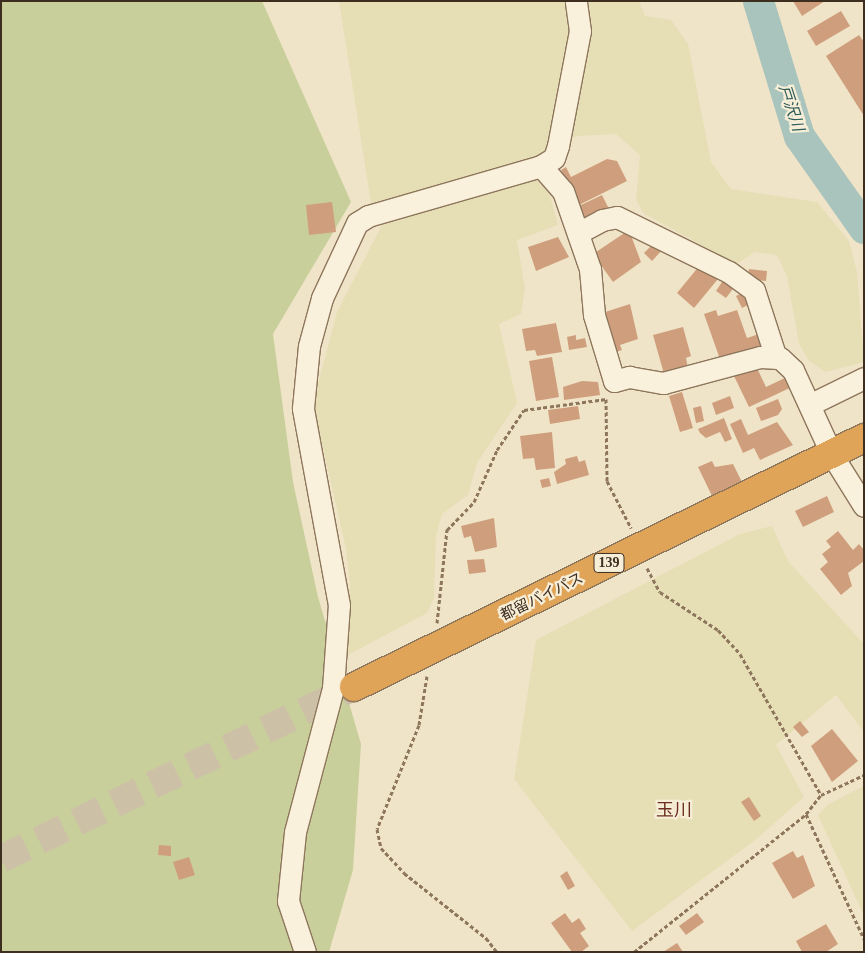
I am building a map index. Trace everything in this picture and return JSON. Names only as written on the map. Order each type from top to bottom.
[{"type":"highway","name":"都留バイパス","points":[[354,687],[864,438]]},
{"type":"street","points":[[305,952],[288,901],[294,842],[333,688],[338,605],[303,408],[309,346],[322,298],[342,248],[357,223],[368,216],[541,166],[554,158],[558,146],[580,31],[576,1]]},
{"type":"street","points":[[541,166],[563,191],[578,233],[614,381],[629,377],[663,383],[760,357],[776,358],[793,370],[811,404],[832,455],[864,506]]},
{"type":"street","points":[[578,233],[602,220],[618,217],[729,272],[754,290],[776,358]]},
{"type":"street","points":[[811,404],[864,378]]},
{"type":"path","points":[[606,399],[607,481],[641,547],[660,592],[718,630],[740,654],[821,795]]},
{"type":"path","points":[[634,952],[806,814],[821,795],[864,775]]},
{"type":"path","points":[[806,814],[864,939]]},
{"type":"shaded area","points":[[339,1],[639,1],[645,16],[671,20],[688,44],[711,162],[731,189],[817,202],[849,241],[857,272],[864,362],[826,372],[809,361],[799,344],[787,276],[777,255],[755,252],[736,264],[643,213],[636,199],[640,155],[616,134],[577,136],[524,163],[371,203]]},
{"type":"shaded area","points":[[538,178],[547,185],[558,225],[517,240],[525,289],[521,314],[499,324],[517,403],[477,463],[468,495],[442,514],[436,536],[434,598],[427,613],[346,656],[350,585],[346,549],[313,403],[337,312],[382,225]]},
{"type":"shaded area","points":[[772,526],[788,561],[864,644],[864,732],[836,695],[776,745],[804,797],[754,841],[632,931],[514,779],[536,640],[740,534]]},
{"type":"shaded area","points":[[864,786],[864,916],[818,815],[827,805]]},
{"type":"green space","points":[[1,1],[262,1],[351,202],[273,334],[293,482],[318,597],[361,744],[353,870],[329,952],[1,952]]},
{"type":"building","points":[[793,1],[825,1],[802,16]]},
{"type":"building","points":[[841,11],[850,26],[816,46],[807,31]]},
{"type":"building","points":[[859,35],[864,42],[864,116],[826,56]]},
{"type":"building","points":[[607,159],[617,161],[627,181],[579,205],[561,170],[566,167],[571,177]]},
{"type":"building","points":[[602,195],[609,209],[587,221],[579,206]]},
{"type":"building","points":[[332,202],[336,232],[309,235],[306,205]]},
{"type":"building","points":[[629,230],[641,262],[613,282],[593,254]]},
{"type":"building","points":[[558,237],[569,257],[536,271],[528,247]]},
{"type":"building","points":[[655,242],[663,249],[652,261],[644,253]]},
{"type":"building","points":[[700,265],[718,279],[694,308],[677,293]]},
{"type":"building","points":[[749,269],[767,271],[766,281],[747,279]]},
{"type":"building","points":[[724,279],[735,286],[726,298],[716,291]]},
{"type":"building","points":[[746,291],[752,303],[742,308],[736,296]]},
{"type":"building","points":[[630,304],[638,339],[620,345],[622,350],[616,352],[602,313]]},
{"type":"building","points":[[716,310],[718,316],[737,310],[747,338],[762,333],[767,346],[721,362],[704,314]]},
{"type":"building","points":[[556,323],[562,352],[537,356],[535,350],[526,351],[522,329]]},
{"type":"building","points":[[683,327],[691,356],[686,358],[688,368],[664,374],[653,335]]},
{"type":"building","points":[[576,335],[576,340],[585,338],[587,347],[569,350],[567,337]]},
{"type":"building","points":[[552,357],[559,397],[536,401],[529,361]]},
{"type":"building","points":[[756,366],[766,387],[789,376],[794,386],[749,407],[734,376]]},
{"type":"building","points":[[582,381],[598,382],[600,395],[564,400],[563,387]]},
{"type":"building","points":[[682,392],[693,428],[680,432],[669,396]]},
{"type":"building","points":[[730,396],[734,408],[716,415],[712,403]]},
{"type":"building","points":[[778,399],[782,409],[778,415],[761,421],[756,408]]},
{"type":"building","points":[[578,406],[580,419],[550,424],[548,410]]},
{"type":"building","points":[[701,406],[704,421],[696,423],[693,408]]},
{"type":"building","points":[[724,418],[732,439],[725,442],[720,432],[706,438],[700,433],[698,429]]},
{"type":"building","points":[[741,419],[748,435],[777,422],[793,445],[760,460],[754,448],[743,453],[730,424]]},
{"type":"building","points":[[552,432],[555,468],[536,470],[534,458],[523,459],[520,436]]},
{"type":"building","points":[[577,456],[579,462],[585,460],[589,475],[557,484],[554,472],[566,464],[565,459]]},
{"type":"building","points":[[712,461],[715,467],[733,464],[743,484],[713,498],[698,467]]},
{"type":"building","points":[[549,478],[551,486],[542,488],[540,480]]},
{"type":"building","points":[[827,496],[834,512],[803,527],[795,511]]},
{"type":"building","points":[[494,518],[497,547],[475,552],[471,536],[464,538],[461,526]]},
{"type":"building","points":[[838,531],[853,550],[859,544],[864,550],[864,561],[848,573],[852,586],[841,595],[820,569],[828,562],[822,554],[831,547],[826,541]]},
{"type":"building","points":[[484,559],[486,572],[469,574],[467,560]]},
{"type":"building","points":[[800,721],[809,732],[802,737],[793,727]]},
{"type":"building","points":[[832,729],[858,761],[832,782],[811,746]]},
{"type":"building","points":[[749,797],[761,816],[754,821],[741,802]]},
{"type":"building","points":[[159,845],[171,846],[171,856],[158,855]]},
{"type":"building","points":[[793,851],[797,858],[803,855],[815,886],[793,899],[772,863]]},
{"type":"building","points":[[189,857],[195,875],[179,880],[173,862]]},
{"type":"building","points":[[567,871],[575,886],[568,890],[560,876]]},
{"type":"building","points":[[565,913],[572,923],[579,918],[586,929],[580,933],[589,946],[581,952],[572,952],[551,923]]},
{"type":"building","points":[[697,913],[704,922],[686,935],[679,926]]},
{"type":"building","points":[[826,924],[838,944],[826,952],[802,952],[796,941]]},
{"type":"building","points":[[677,943],[683,952],[663,952]]},
{"type":"waterway","name":"戸沢川","points":[[758,1],[799,136],[864,228]]},
{"type":"tunnel","points":[[1,859],[352,688]]},
{"type":"district","name":"玉川","points":[[674,810]]}]
